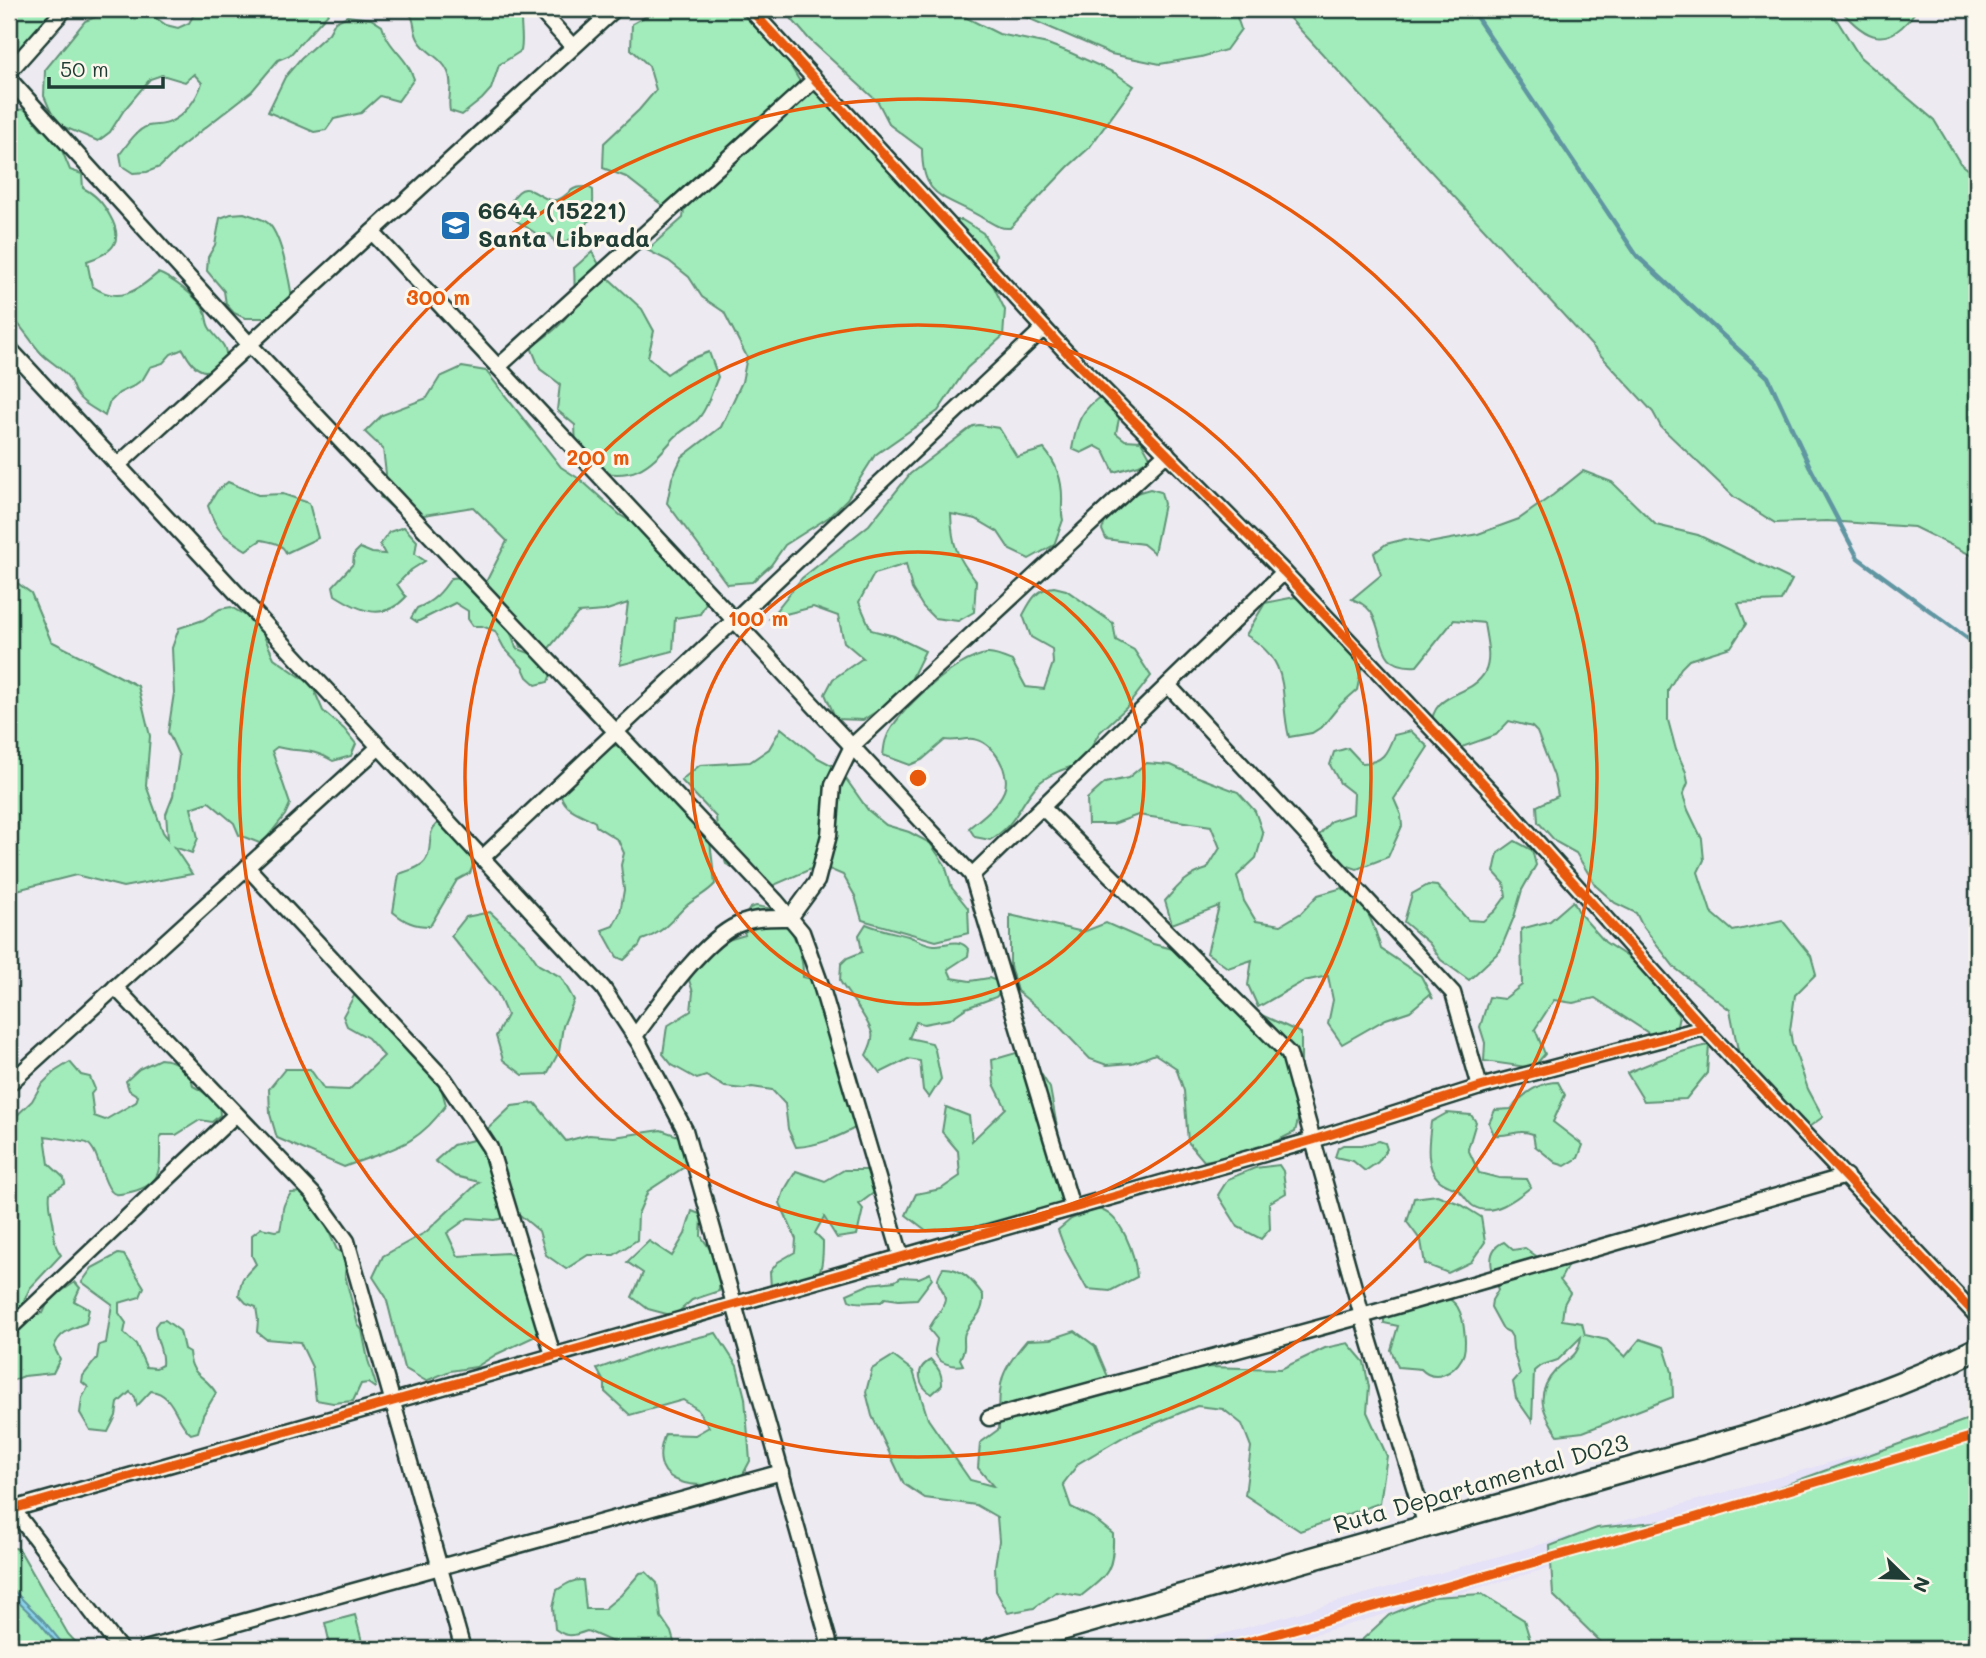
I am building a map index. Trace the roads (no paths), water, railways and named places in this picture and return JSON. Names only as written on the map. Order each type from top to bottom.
[{"type":"main road","name":"Ruta Departamental D023","points":[[992,1649],[1753,1434],[1844,1405],[1943,1366],[1977,1349]]},
{"type":"street","points":[[9,72],[65,9]]},
{"type":"street","points":[[539,9],[573,47]]},
{"type":"street","points":[[118,465],[615,9]]},
{"type":"street","points":[[750,9],[1044,328],[1284,572],[1503,804],[1704,1028],[1977,1316]]},
{"type":"street","points":[[9,79],[249,344],[802,932],[821,985],[901,1256]]},
{"type":"street","points":[[498,367],[814,80]]},
{"type":"street","points":[[372,232],[972,875],[1072,1207]]},
{"type":"street","points":[[482,858],[1044,328]]},
{"type":"street","points":[[9,348],[603,988],[635,1036],[685,1130],[831,1649]]},
{"type":"street","points":[[790,918],[817,881],[828,835],[833,785],[852,746],[1167,453]]},
{"type":"street","points":[[972,875],[1284,572]]},
{"type":"street","points":[[1168,685],[1453,993],[1480,1087]]},
{"type":"street","points":[[9,1084],[379,747]]},
{"type":"street","points":[[1042,807],[1289,1054],[1362,1316],[1426,1526]]},
{"type":"street","points":[[247,867],[444,1080],[490,1148],[553,1355]]},
{"type":"street","points":[[635,1036],[704,950],[736,925],[758,919],[790,918]]},
{"type":"street","points":[[115,987],[313,1194],[347,1241],[463,1649]]},
{"type":"street","points":[[120,1649],[11,1507],[1313,1140],[1480,1087],[1704,1028]]},
{"type":"street","points":[[9,1329],[236,1114]]},
{"type":"street","points":[[989,1418],[1362,1316],[1846,1175]]},
{"type":"street","points":[[145,1649],[782,1472]]},
{"type":"water","points":[[9,1586],[67,1649],[61,1649],[40,1623],[9,1593]]},
{"type":"waterway","points":[[1471,9],[1637,256],[1768,377],[1810,467],[1858,558],[1971,641],[1977,642]]},
{"type":"place","name":"6644 (15221) Santa Librada","points":[[455,225]]}]
